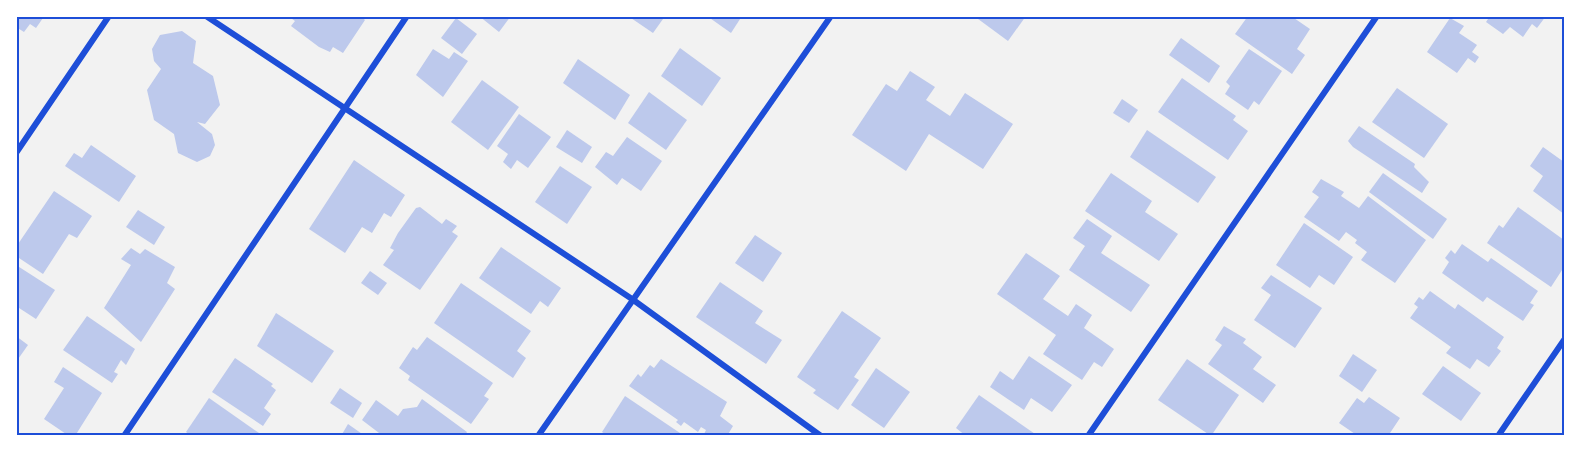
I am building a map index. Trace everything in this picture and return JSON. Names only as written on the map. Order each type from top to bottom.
[{"type":"street","points":[[16,153],[109,16]]},
{"type":"street","points":[[206,16],[632,299],[821,435]]},
{"type":"street","points":[[124,435],[407,16]]},
{"type":"street","points":[[538,435],[831,16]]},
{"type":"street","points":[[1088,435],[1377,16]]},
{"type":"street","points":[[1498,435],[1564,340]]},
{"type":"building","points":[[16,16],[43,18],[36,28],[30,24],[24,32],[16,27]]},
{"type":"building","points":[[288,16],[360,16],[365,20],[343,53],[333,47],[330,52],[319,47],[291,26],[295,21]]},
{"type":"building","points":[[479,16],[511,16],[499,32]]},
{"type":"building","points":[[628,16],[659,16],[663,19],[653,33]]},
{"type":"building","points":[[707,16],[742,16],[731,33]]},
{"type":"building","points":[[974,16],[1026,16],[1008,41]]},
{"type":"building","points":[[1248,16],[1291,16],[1310,29],[1297,49],[1305,55],[1292,74],[1235,34]]},
{"type":"building","points":[[1490,16],[1546,16],[1537,28],[1532,24],[1523,37],[1510,27],[1503,34],[1486,22]]},
{"type":"building","points":[[456,18],[477,34],[462,54],[441,38]]},
{"type":"building","points":[[1450,18],[1464,26],[1459,33],[1477,45],[1472,52],[1479,57],[1475,63],[1468,58],[1457,73],[1427,52]]},
{"type":"building","points":[[182,31],[196,41],[193,63],[213,76],[220,105],[205,124],[197,122],[212,134],[215,145],[210,156],[197,162],[178,153],[174,134],[154,120],[147,90],[161,69],[154,61],[152,49],[160,35]]},
{"type":"building","points":[[1181,38],[1220,66],[1209,83],[1169,55]]},
{"type":"building","points":[[680,48],[721,78],[702,106],[661,76]]},
{"type":"building","points":[[433,49],[449,59],[454,52],[468,61],[443,97],[416,75]]},
{"type":"building","points":[[1249,49],[1282,71],[1259,105],[1254,101],[1248,110],[1225,94],[1230,86],[1226,82]]},
{"type":"building","points":[[578,59],[630,95],[615,120],[563,83]]},
{"type":"building","points":[[910,71],[935,87],[926,100],[950,116],[965,93],[1013,124],[983,169],[929,134],[906,171],[852,135],[886,84],[897,91]]},
{"type":"building","points":[[1182,78],[1236,116],[1233,120],[1248,131],[1228,160],[1158,112]]},
{"type":"building","points":[[482,80],[519,107],[488,150],[451,122]]},
{"type":"building","points":[[1397,88],[1448,124],[1424,158],[1372,122]]},
{"type":"building","points":[[649,92],[687,120],[666,150],[628,123]]},
{"type":"building","points":[[1122,99],[1138,110],[1129,123],[1113,113]]},
{"type":"building","points":[[519,114],[551,137],[528,168],[517,160],[511,169],[503,162],[508,154],[497,146]]},
{"type":"building","points":[[1359,126],[1415,164],[1414,167],[1429,182],[1422,193],[1353,147],[1348,141]]},
{"type":"building","points":[[567,130],[592,147],[582,163],[556,147]]},
{"type":"building","points":[[1147,130],[1216,177],[1198,203],[1130,157]]},
{"type":"building","points":[[627,137],[662,161],[641,191],[622,178],[617,185],[595,167],[606,152],[613,156]]},
{"type":"building","points":[[91,145],[136,176],[119,202],[65,166],[74,153],[82,158]]},
{"type":"building","points":[[1543,147],[1564,162],[1564,214],[1533,191],[1543,176],[1530,166]]},
{"type":"building","points":[[354,160],[405,195],[391,217],[384,213],[372,233],[362,227],[345,253],[309,229]]},
{"type":"building","points":[[560,166],[592,187],[567,224],[535,202]]},
{"type":"building","points":[[1111,173],[1152,201],[1145,212],[1178,234],[1159,261],[1085,211]]},
{"type":"building","points":[[1383,173],[1447,219],[1433,239],[1369,192]]},
{"type":"building","points":[[1321,179],[1344,192],[1341,196],[1359,208],[1368,196],[1426,240],[1395,283],[1361,260],[1367,252],[1346,232],[1339,241],[1304,217],[1319,197],[1312,192]]},
{"type":"building","points":[[54,191],[92,216],[77,238],[69,234],[43,274],[16,256],[16,247]]},
{"type":"building","points":[[420,207],[442,224],[446,219],[457,226],[452,232],[458,236],[420,290],[383,265],[394,250],[390,248],[398,233],[416,208]]},
{"type":"building","points":[[1518,207],[1564,240],[1564,267],[1551,287],[1487,243],[1499,225],[1503,228]]},
{"type":"building","points":[[138,210],[165,227],[154,245],[126,227]]},
{"type":"building","points":[[1087,219],[1112,236],[1101,253],[1150,285],[1131,312],[1069,270],[1085,246],[1073,238]]},
{"type":"building","points":[[1304,223],[1353,257],[1334,285],[1319,275],[1310,288],[1276,265]]},
{"type":"building","points":[[755,235],[782,253],[763,282],[735,263]]},
{"type":"building","points":[[1462,244],[1488,262],[1491,258],[1538,291],[1530,303],[1534,305],[1523,321],[1487,297],[1483,302],[1442,273],[1449,262],[1445,258],[1451,250],[1455,254]]},
{"type":"building","points":[[501,247],[561,288],[548,307],[540,301],[531,314],[479,278]]},
{"type":"building","points":[[131,248],[140,254],[145,249],[175,267],[167,283],[175,289],[141,342],[104,308],[131,265],[121,259]]},
{"type":"building","points":[[1026,253],[1060,276],[1043,299],[1068,316],[1076,304],[1092,315],[1084,328],[1114,349],[1102,367],[1094,362],[1082,380],[1043,354],[1056,335],[997,294]]},
{"type":"building","points":[[16,265],[55,290],[36,319],[16,306]]},
{"type":"building","points":[[370,271],[387,283],[378,295],[361,283]]},
{"type":"building","points":[[1271,275],[1322,308],[1295,348],[1254,320],[1271,295],[1261,288]]},
{"type":"building","points":[[720,282],[763,311],[755,323],[782,340],[766,364],[696,317]]},
{"type":"building","points":[[461,283],[531,331],[517,351],[526,358],[513,378],[434,323]]},
{"type":"building","points":[[1430,291],[1455,309],[1458,304],[1504,337],[1497,348],[1501,351],[1489,367],[1477,359],[1470,369],[1446,353],[1451,347],[1410,318],[1418,307],[1414,304],[1419,297],[1423,300]]},
{"type":"building","points":[[842,311],[881,338],[854,377],[859,380],[838,410],[813,393],[816,390],[797,377]]},
{"type":"building","points":[[276,313],[334,351],[312,383],[257,346]]},
{"type":"building","points":[[87,316],[135,349],[126,365],[121,360],[114,372],[118,374],[112,383],[63,350]]},
{"type":"building","points":[[1224,326],[1246,339],[1243,343],[1262,357],[1253,369],[1276,385],[1263,403],[1208,364],[1222,345],[1215,340]]},
{"type":"building","points":[[16,336],[28,345],[16,362]]},
{"type":"building","points":[[427,337],[493,383],[484,396],[489,399],[471,424],[408,380],[410,376],[399,368],[413,347],[417,350]]},
{"type":"building","points":[[1353,354],[1377,370],[1362,392],[1339,376]]},
{"type":"building","points":[[1029,356],[1072,385],[1052,412],[1031,398],[1024,410],[990,387],[1000,371],[1013,380]]},
{"type":"building","points":[[235,358],[273,384],[271,386],[276,390],[264,408],[271,414],[263,426],[212,392]]},
{"type":"building","points":[[661,359],[727,402],[720,416],[733,426],[727,436],[703,436],[706,430],[701,427],[698,432],[684,422],[681,426],[676,422],[678,420],[629,386],[638,374],[641,377],[650,365],[654,368]]},
{"type":"building","points":[[1187,359],[1239,395],[1211,436],[1158,400]]},
{"type":"building","points":[[1443,366],[1481,393],[1461,421],[1422,394]]},
{"type":"building","points":[[63,367],[102,393],[75,436],[69,436],[44,419],[64,388],[54,382]]},
{"type":"building","points":[[876,368],[910,392],[884,428],[851,405]]},
{"type":"building","points":[[340,388],[362,403],[353,418],[330,403]]},
{"type":"building","points":[[979,395],[1038,436],[966,436],[956,428]]},
{"type":"building","points":[[625,396],[680,433],[678,436],[608,436],[602,432]]},
{"type":"building","points":[[1369,397],[1400,418],[1388,436],[1358,436],[1339,423],[1357,398],[1364,403]]},
{"type":"building","points":[[209,398],[259,433],[257,436],[191,436],[186,432]]},
{"type":"building","points":[[422,399],[467,432],[465,436],[383,436],[362,420],[376,400],[398,416],[403,409],[417,407]]},
{"type":"building","points":[[348,424],[365,436],[341,436]]}]
